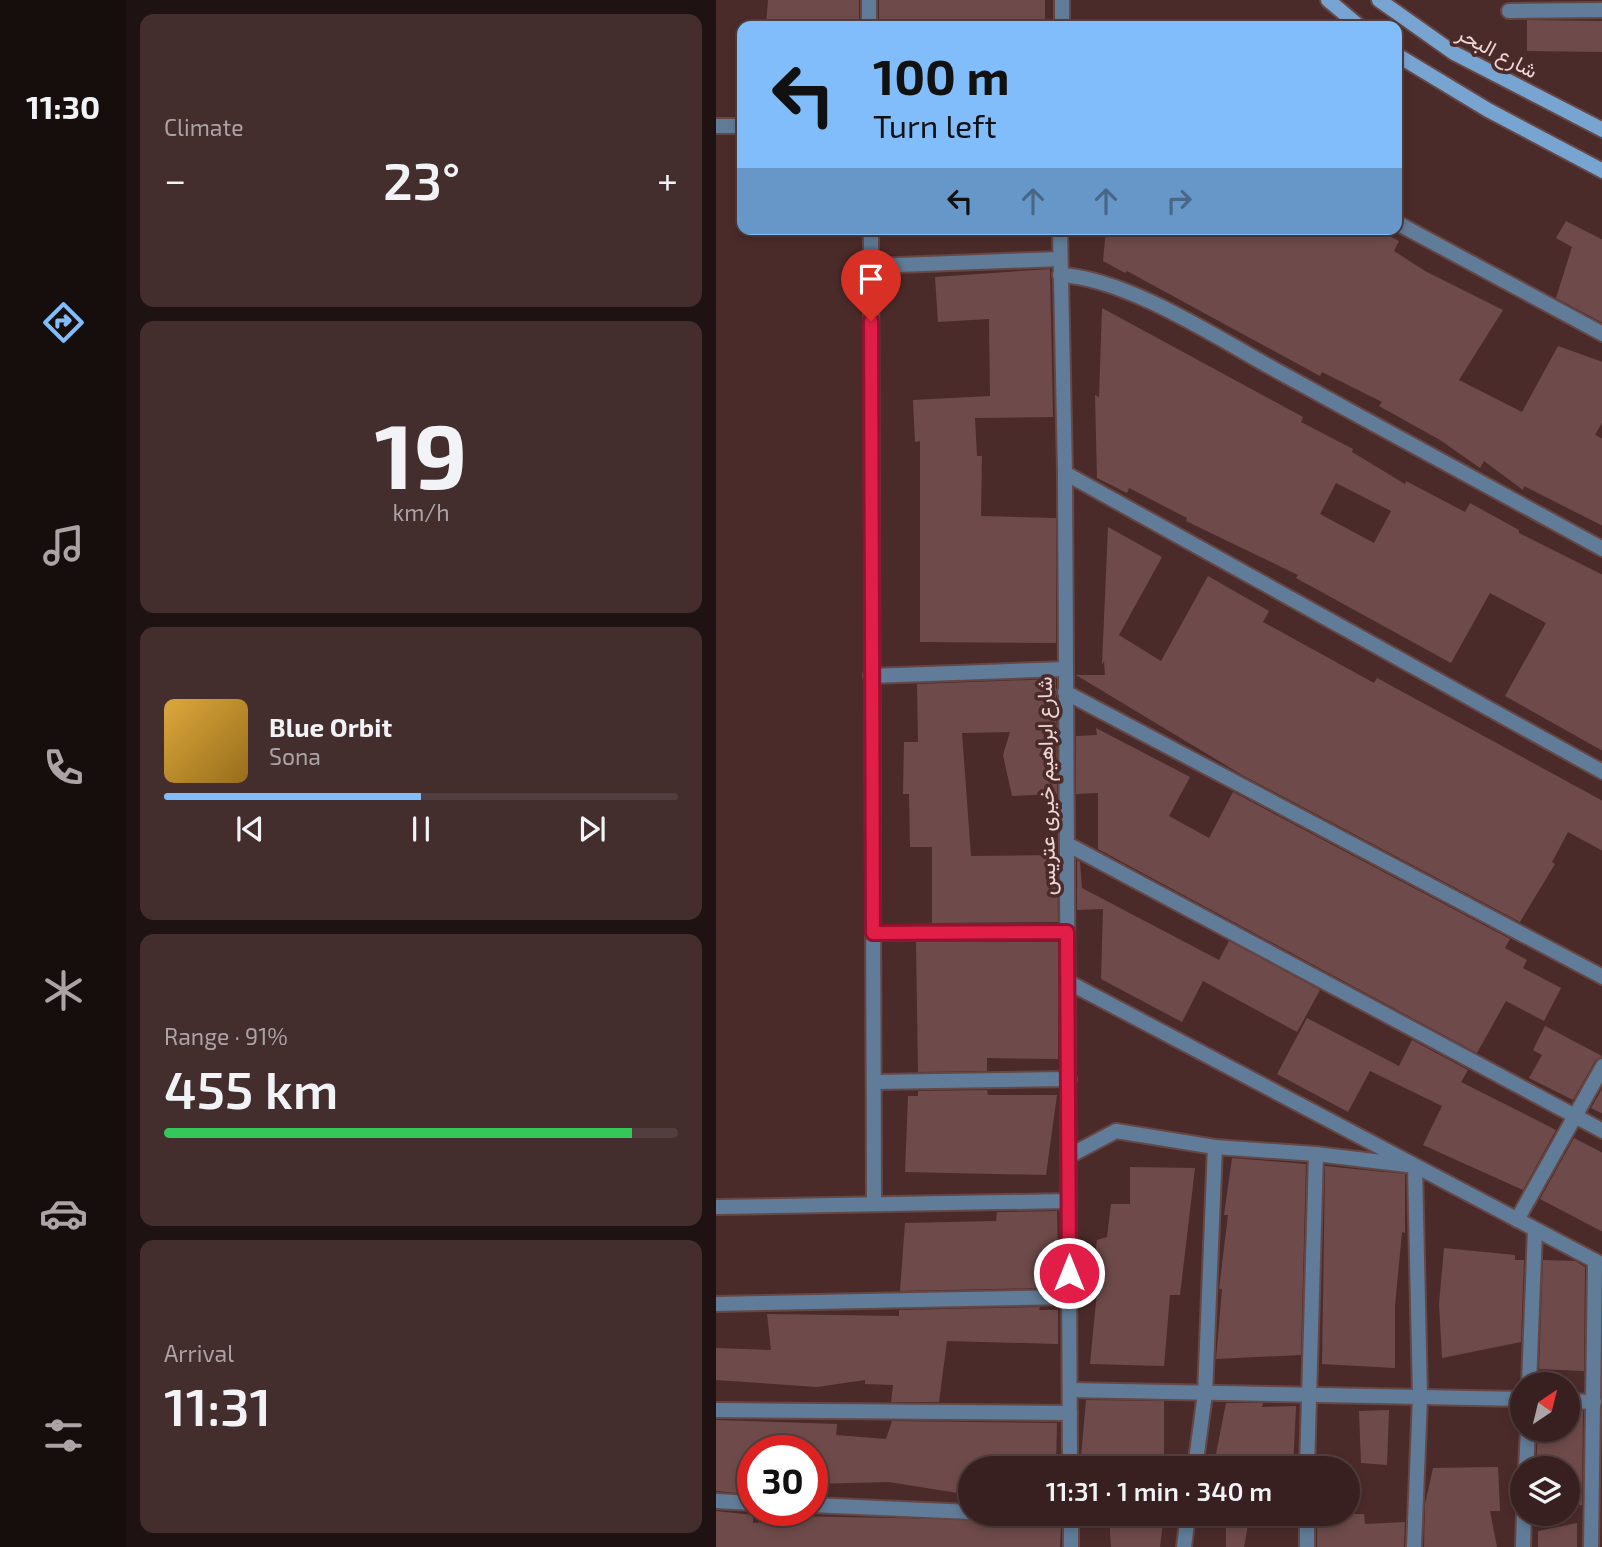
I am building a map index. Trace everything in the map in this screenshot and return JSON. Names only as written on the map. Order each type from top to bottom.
[{"type":"main road","points":[[1328,0],[1353,21]]},
{"type":"main road","name":"شارع البحر","points":[[1379,0],[1454,53],[1602,130]]},
{"type":"main road","points":[[1402,58],[1488,110],[1602,171]]},
{"type":"street","points":[[869,0],[869,21]]},
{"type":"street","points":[[1061,0],[1062,21]]},
{"type":"street","points":[[1509,11],[1602,10]]},
{"type":"street","points":[[716,127],[737,126]]},
{"type":"street","points":[[1402,226],[1602,334]]},
{"type":"street","points":[[871,235],[874,1204]]},
{"type":"street","name":"شارع ابراهيم خيرى عتريس","points":[[1060,235],[1065,473],[1070,1456]]},
{"type":"street","points":[[871,266],[1060,259]]},
{"type":"street","points":[[1060,275],[1078,276],[1106,285],[1184,320],[1602,549]]},
{"type":"street","points":[[1065,473],[1602,772]]},
{"type":"street","points":[[871,676],[1065,669]]},
{"type":"street","points":[[1065,692],[1602,977]]},
{"type":"street","points":[[1067,844],[1602,1131]]},
{"type":"street","points":[[873,933],[1067,932]]},
{"type":"street","points":[[1068,982],[1599,1263],[1591,1547]]},
{"type":"street","points":[[1517,1220],[1602,1066]]},
{"type":"street","points":[[874,1082],[1069,1079]]},
{"type":"street","points":[[1069,1156],[1116,1131],[1215,1147],[1316,1154],[1415,1166]]},
{"type":"street","points":[[1196,1456],[1205,1394],[1215,1147]]},
{"type":"street","points":[[1308,1456],[1316,1154]]},
{"type":"street","points":[[1414,1547],[1420,1397],[1415,1166]]},
{"type":"street","points":[[716,1207],[1069,1201]]},
{"type":"street","points":[[1529,1372],[1535,1230]]},
{"type":"street","points":[[716,1304],[1070,1297]]},
{"type":"street","points":[[1070,1390],[1510,1399]]},
{"type":"street","points":[[1580,1401],[1594,1402]]},
{"type":"street","points":[[716,1410],[1070,1413]]},
{"type":"street","points":[[716,1501],[737,1502]]},
{"type":"street","points":[[828,1506],[958,1511]]},
{"type":"street","points":[[1071,1526],[1071,1547]]},
{"type":"street","points":[[1184,1547],[1187,1526]]},
{"type":"street","points":[[1308,1526],[1308,1547]]},
{"type":"street","points":[[1523,1547],[1524,1526]]},
{"type":"building","points":[[768,0],[859,0],[859,21],[766,21]]},
{"type":"building","points":[[879,0],[1045,0],[1045,21],[879,21]]},
{"type":"building","points":[[1527,20],[1603,21],[1603,52],[1527,51]]},
{"type":"building","points":[[1566,221],[1603,240],[1603,323],[1556,298],[1572,247],[1556,238]]},
{"type":"building","points":[[1105,235],[1388,235],[1399,241],[1394,251],[1425,271],[1503,310],[1459,380],[1522,412],[1558,346],[1603,362],[1603,421],[1595,435],[1603,439],[1603,526],[1524,486],[1523,490],[1484,461],[1480,468],[1440,440],[1379,406],[1382,402],[1322,372],[1320,376],[1127,271],[1125,273],[1103,261]]},
{"type":"building","points":[[1050,269],[1053,417],[975,418],[977,456],[982,456],[981,516],[1056,518],[1056,643],[920,642],[920,441],[915,442],[913,400],[990,396],[989,319],[938,322],[935,277]]},
{"type":"building","points":[[1102,308],[1303,417],[1301,422],[1353,449],[1352,452],[1405,484],[1406,481],[1465,512],[1470,503],[1519,530],[1519,533],[1603,575],[1603,751],[1505,696],[1546,623],[1490,593],[1451,663],[1296,578],[1298,575],[1186,521],[1187,518],[1129,488],[1127,493],[1097,478],[1095,395],[1099,397]],"holes":[[[1336,483],[1391,511],[1374,543],[1320,514]]]},
{"type":"building","points":[[1108,527],[1162,557],[1119,635],[1161,661],[1208,576],[1269,611],[1263,622],[1374,683],[1377,678],[1603,801],[1603,851],[1568,832],[1552,862],[1555,864],[1520,922],[1242,775],[1076,675],[1105,675],[1104,661],[1102,665]]},
{"type":"building","points":[[1056,679],[1057,794],[1012,796],[1003,755],[1010,732],[962,733],[971,856],[1057,855],[1058,922],[932,923],[932,847],[910,847],[909,794],[903,794],[904,742],[918,742],[917,684]]},
{"type":"building","points":[[1096,728],[1190,777],[1169,816],[1209,838],[1233,792],[1510,939],[1505,948],[1527,960],[1523,968],[1561,988],[1544,1021],[1506,1001],[1477,1053],[1098,849],[1098,793],[1076,794],[1076,736],[1097,735]]},
{"type":"building","points":[[1077,860],[1080,862],[1082,888],[1219,960],[1229,941],[1320,990],[1297,1032],[1203,981],[1182,1022],[1101,979],[1103,909],[1077,910]]},
{"type":"building","points":[[916,942],[1058,942],[1058,1059],[987,1058],[987,1071],[918,1072]]},
{"type":"building","points":[[1307,1018],[1399,1066],[1412,1040],[1468,1070],[1461,1082],[1556,1130],[1523,1190],[1423,1145],[1442,1106],[1370,1071],[1348,1112],[1277,1074]]},
{"type":"building","points":[[1545,1026],[1602,1056],[1595,1061],[1573,1100],[1529,1078],[1542,1055],[1533,1050]]},
{"type":"building","points":[[1603,1087],[1603,1114],[1591,1108]]},
{"type":"building","points":[[987,1090],[988,1095],[1057,1095],[1046,1175],[905,1172],[908,1096],[918,1096],[918,1091]]},
{"type":"building","points":[[1574,1138],[1603,1153],[1603,1232],[1540,1199]]},
{"type":"building","points":[[1232,1158],[1306,1164],[1301,1355],[1216,1359],[1222,1289],[1219,1289],[1228,1215],[1224,1215]]},
{"type":"building","points":[[1325,1166],[1405,1174],[1405,1233],[1402,1232],[1395,1306],[1395,1368],[1322,1364]]},
{"type":"building","points":[[1130,1167],[1195,1168],[1180,1295],[1170,1295],[1164,1366],[1090,1364],[1097,1292],[1091,1291],[1097,1240],[1107,1237],[1111,1204],[1130,1204]]},
{"type":"building","points":[[1057,1211],[1058,1253],[1047,1288],[900,1291],[905,1223],[996,1221],[997,1212]]},
{"type":"building","points":[[1444,1248],[1515,1255],[1515,1260],[1524,1260],[1521,1342],[1442,1358],[1439,1304]]},
{"type":"building","points":[[1543,1260],[1575,1261],[1585,1267],[1584,1371],[1539,1369]]},
{"type":"building","points":[[1040,1307],[1039,1310],[1058,1310],[1058,1344],[947,1341],[939,1402],[891,1402],[893,1385],[865,1384],[865,1380],[817,1387],[716,1380],[716,1348],[771,1350],[767,1314],[899,1316],[899,1310]]},
{"type":"building","points":[[1086,1400],[1164,1401],[1164,1456],[1081,1456]]},
{"type":"building","points":[[1226,1403],[1263,1403],[1262,1407],[1296,1406],[1294,1456],[1216,1456]]},
{"type":"building","points":[[1389,1410],[1387,1465],[1361,1463],[1359,1411]]},
{"type":"building","points":[[1580,1411],[1583,1411],[1582,1505],[1580,1456],[1537,1456],[1537,1442],[1580,1442]]},
{"type":"building","points":[[716,1420],[837,1424],[836,1435],[886,1439],[892,1421],[1057,1423],[1056,1456],[958,1456],[958,1493],[889,1482],[828,1484],[828,1435],[737,1435],[737,1493],[716,1491]]},
{"type":"building","points":[[1498,1467],[1500,1511],[1490,1511],[1497,1547],[1424,1547],[1425,1504],[1433,1468]]},
{"type":"building","points":[[716,1511],[737,1513],[737,1526],[828,1526],[828,1517],[958,1519],[958,1526],[1061,1526],[1060,1547],[716,1547]]},
{"type":"building","points":[[1360,1514],[1364,1514],[1365,1524],[1405,1522],[1404,1547],[1317,1547],[1317,1526],[1360,1526]]},
{"type":"building","points":[[1110,1526],[1163,1526],[1160,1547],[1111,1547]]},
{"type":"building","points":[[1226,1526],[1248,1526],[1244,1547],[1226,1547]]},
{"type":"building","points":[[1577,1526],[1577,1547],[1538,1547],[1538,1531]]},
{"type":"route","points":[[871,321],[873,933],[1067,932],[1069,1273]]}]
